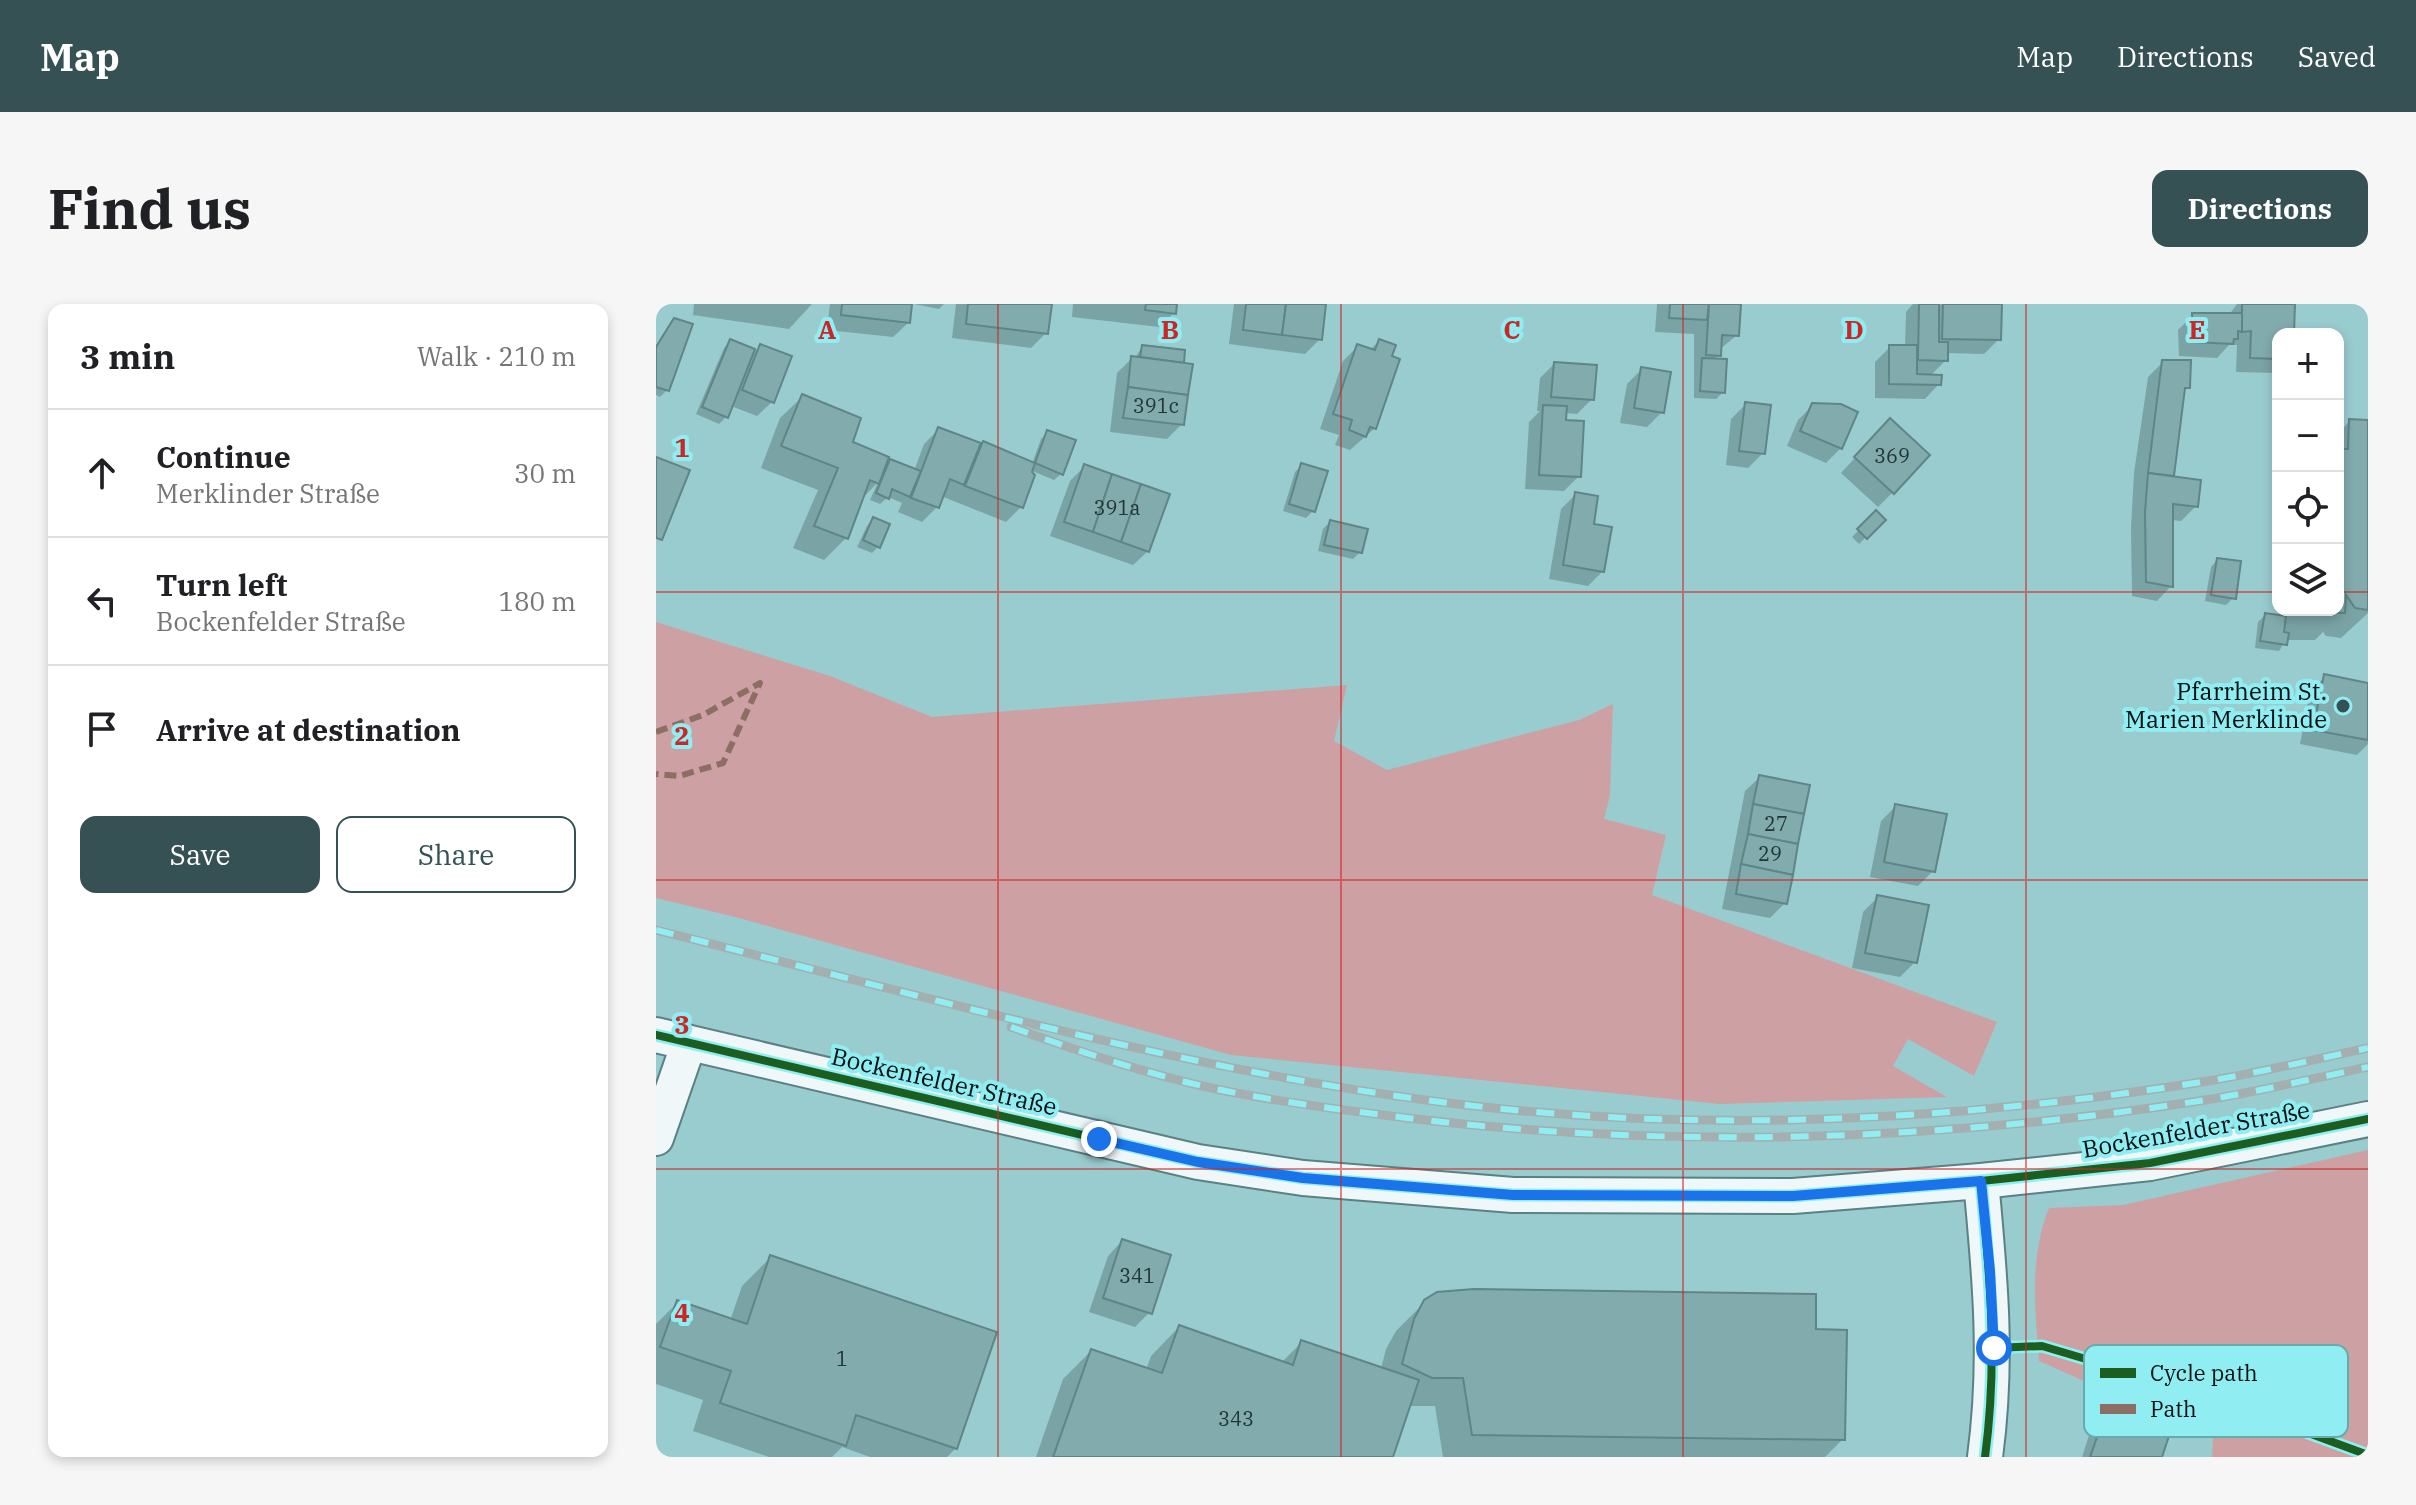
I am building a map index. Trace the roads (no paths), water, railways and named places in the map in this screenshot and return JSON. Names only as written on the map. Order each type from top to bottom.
[{"type":"street","name":"Bockenfelder Straße","points":[[656,1035],[1198,1162],[1303,1178],[1513,1195],[1793,1196],[1981,1181],[2150,1163],[2368,1119]]},
{"type":"street","points":[[656,1138],[689,1043]]},
{"type":"street","points":[[1981,1181],[1994,1348],[1985,1457]]},
{"type":"railway","points":[[656,930],[1160,1053],[1364,1091],[1559,1114],[1747,1120],[1935,1113],[2121,1094],[2214,1080],[2368,1048]]},
{"type":"railway","points":[[1011,1027],[1138,1069],[1240,1094],[1407,1118],[1508,1128],[1710,1137],[1911,1132],[2011,1124],[2212,1099],[2368,1067]]},
{"type":"place","name":"Pfarrheim St. Marien Merklinde","points":[[2343,706]]}]
